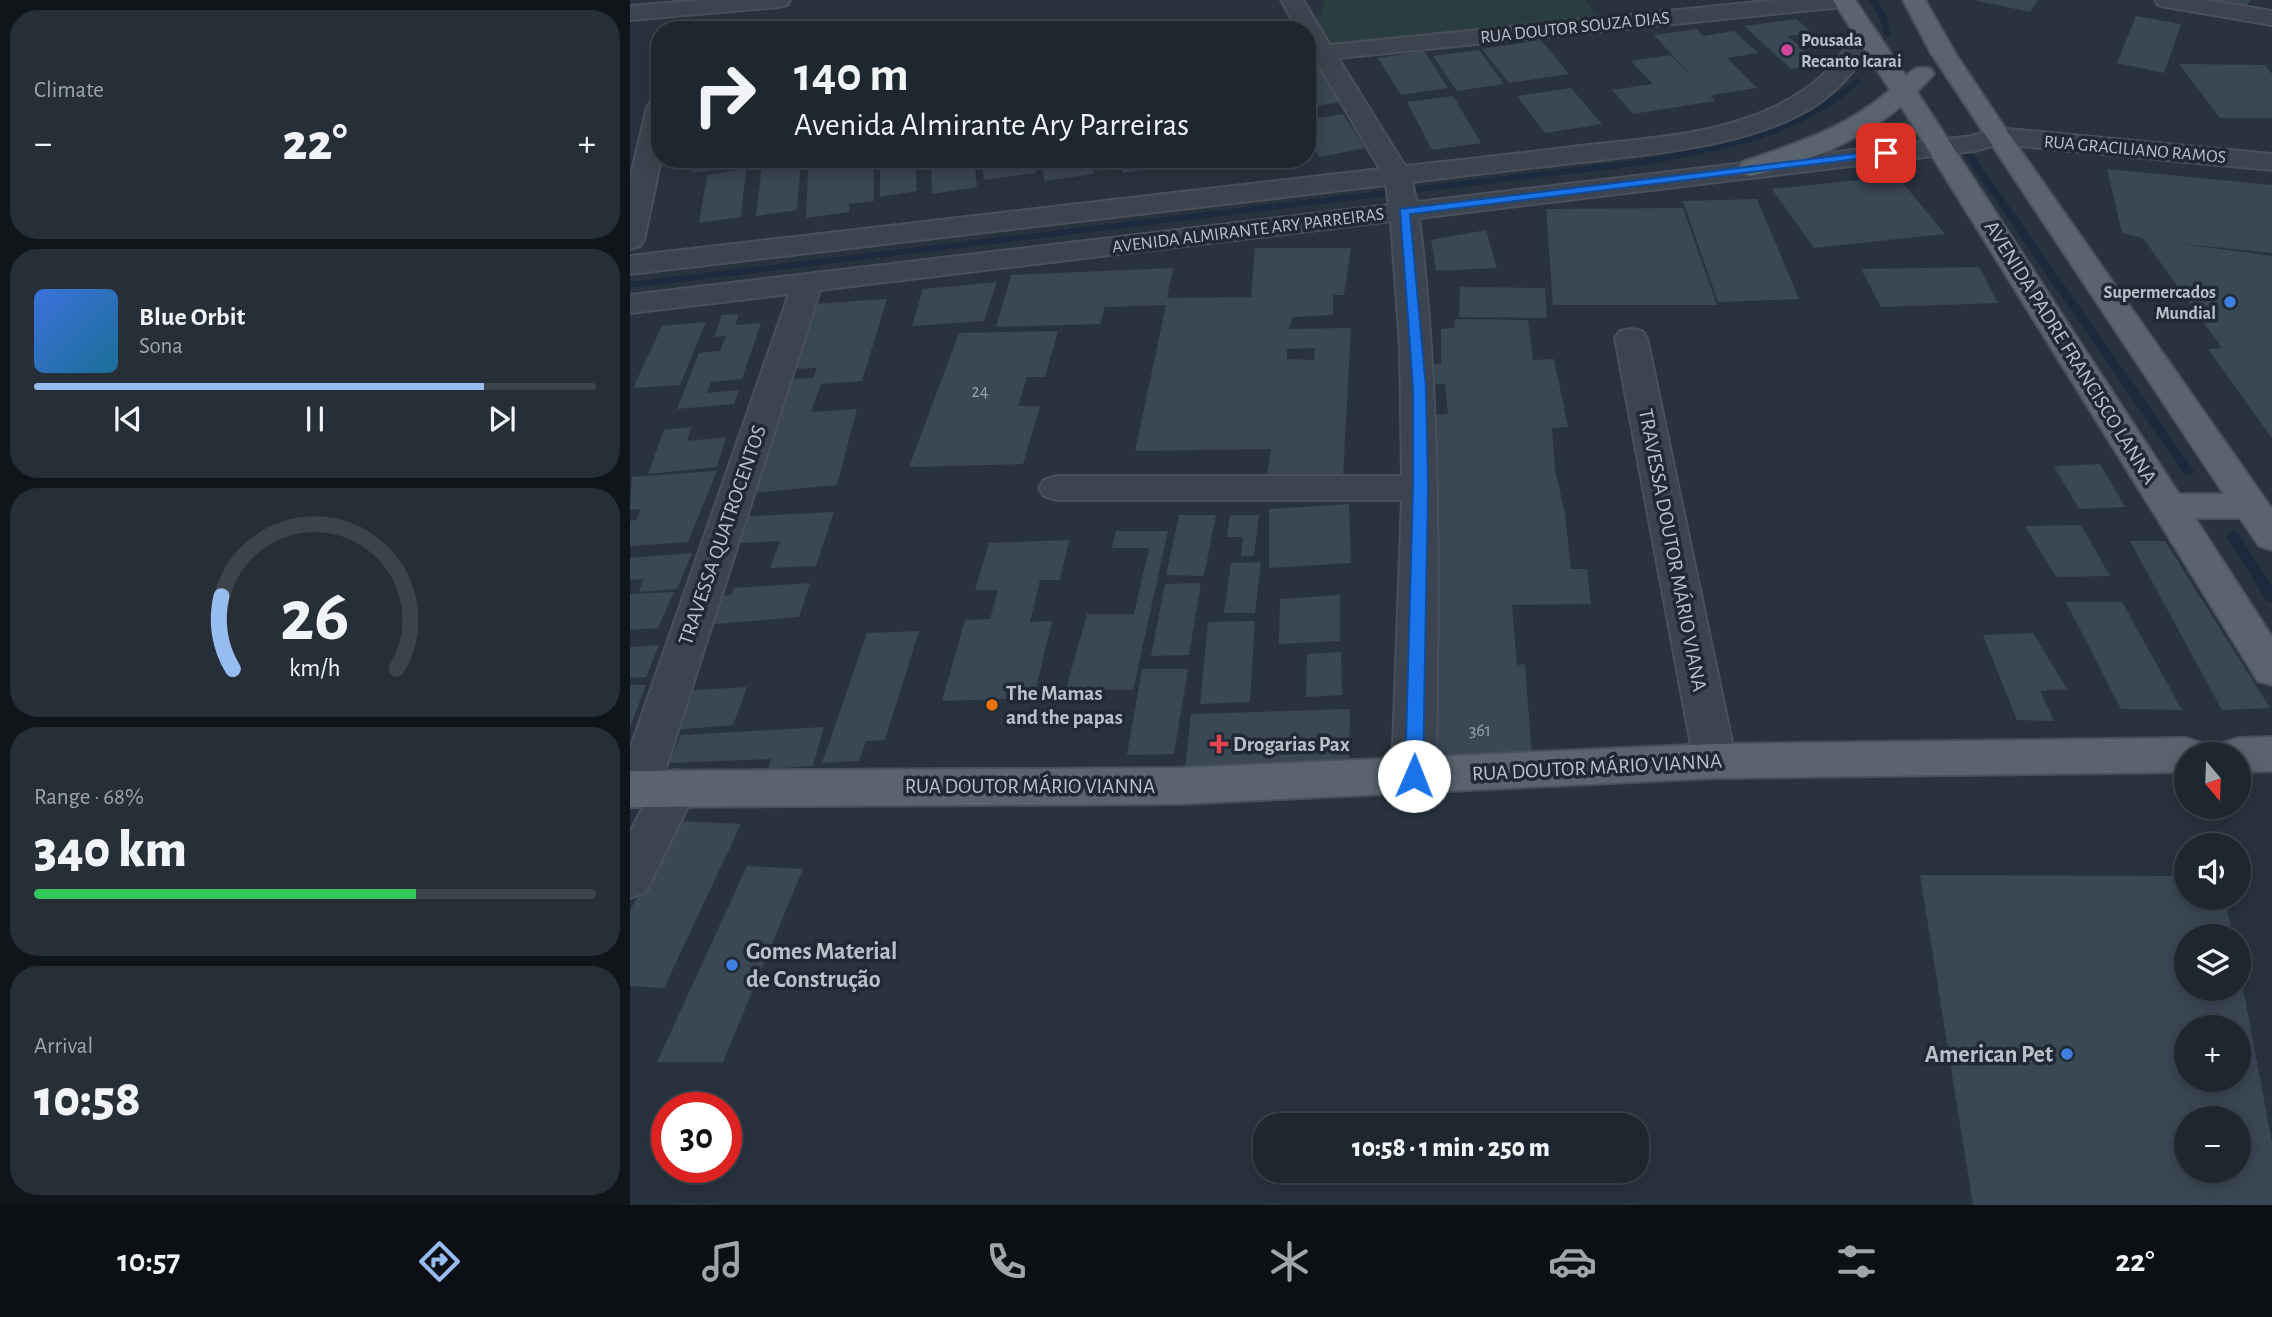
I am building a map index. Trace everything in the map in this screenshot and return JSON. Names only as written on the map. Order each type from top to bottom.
[{"type":"main road","points":[[1843,0],[1867,36]]},
{"type":"main road","points":[[1914,0],[1937,59],[1998,136],[2272,537]]},
{"type":"main road","name":"AVENIDA PADRE FRANCISCO LANNA","points":[[1867,36],[2272,670]]},
{"type":"main road","points":[[1885,64],[1914,69],[1937,59]]},
{"type":"main road","points":[[1751,168],[1828,141],[1865,122],[1937,59]]},
{"type":"main road","points":[[2169,506],[2249,506]]},
{"type":"main road","points":[[2251,755],[2272,754]]},
{"type":"main road","name":"RUA DOUTOR MÁRIO VIANNA","points":[[648,788],[1177,786],[1715,761],[2174,755]]},
{"type":"street","points":[[630,13],[681,13],[779,0]]},
{"type":"street","points":[[1292,0],[1302,21]]},
{"type":"street","name":"RUA DOUTOR SOUZA DIAS","points":[[1316,53],[1843,0]]},
{"type":"street","points":[[2166,0],[2272,18]]},
{"type":"street","name":"AVENIDA ALMIRANTE ARY PARREIRAS","points":[[630,304],[808,282],[1401,194],[1699,136],[1758,122],[1801,102],[1826,86],[1867,36]]},
{"type":"street","points":[[1316,53],[1401,194],[1419,388],[1420,488],[1414,776]]},
{"type":"street","points":[[630,121],[651,117]]},
{"type":"street","name":"AVENIDA ALMIRANTE ARY PARREIRAS","points":[[630,265],[1401,194],[1751,168],[1975,143],[1998,136]]},
{"type":"street","name":"RUA GRACILIANO RAMOS","points":[[1998,136],[2272,162]]},
{"type":"street","points":[[630,240],[651,149]]},
{"type":"street","name":"TRAVESSA QUATROCENTOS","points":[[630,877],[648,788],[808,282]]},
{"type":"street","name":"TRAVESSA DOUTOR MÁRIO VIANA","points":[[1631,338],[1715,761]]},
{"type":"street","points":[[1057,488],[1420,488]]},
{"type":"green space","points":[[1325,0],[1585,0],[1605,24],[1324,52],[1316,39],[1316,26]]},
{"type":"green space","points":[[1913,118],[1924,135],[1854,133]]},
{"type":"building","points":[[1973,0],[2038,0],[2030,12]]},
{"type":"building","points":[[2203,0],[2250,0],[2245,9]]},
{"type":"building","points":[[2136,16],[2181,24],[2164,73],[2117,63]]},
{"type":"building","name":"Pousada Recanto Icarai","points":[[1796,19],[1813,33],[1788,36],[1820,64],[1791,69],[1744,26]]},
{"type":"building","points":[[1697,29],[1703,36],[1734,31],[1758,53],[1727,58],[1757,88],[1711,95],[1715,101],[1633,114],[1612,90],[1653,84],[1631,61],[1670,55],[1693,78],[1654,35]]},
{"type":"building","points":[[1541,40],[1569,74],[1509,83],[1482,49]]},
{"type":"building","points":[[1479,50],[1504,84],[1457,91],[1433,56]]},
{"type":"building","points":[[1424,51],[1448,88],[1401,95],[1378,58]]},
{"type":"building","points":[[1316,61],[1319,61],[1342,102],[1316,106]]},
{"type":"building","points":[[2179,64],[2265,65],[2272,74],[2272,118],[2220,118]]},
{"type":"building","points":[[1571,88],[1602,124],[1545,133],[1517,96]]},
{"type":"building","points":[[1453,96],[1481,143],[1432,150],[1407,102]]},
{"type":"building","points":[[1343,114],[1365,148],[1319,157],[1316,152],[1316,118]]},
{"type":"building","points":[[693,168],[726,168],[692,173]]},
{"type":"building","points":[[762,168],[800,168],[797,210],[756,216]]},
{"type":"building","points":[[873,168],[874,201],[849,204],[849,212],[806,218],[808,169]]},
{"type":"building","points":[[880,168],[916,168],[917,191],[880,197]]},
{"type":"building","points":[[931,168],[975,168],[977,187],[932,194]]},
{"type":"building","points":[[982,168],[1035,168],[1036,173],[984,180]]},
{"type":"building","points":[[1042,168],[1092,168],[1094,174],[1044,181]]},
{"type":"building","points":[[1100,168],[1121,168],[1101,171]]},
{"type":"building","points":[[1121,168],[1149,169],[1123,173]]},
{"type":"building","points":[[746,169],[741,217],[699,223],[707,175]]},
{"type":"building","points":[[2107,169],[2272,185],[2272,253],[2175,243],[2272,256],[2272,438],[2208,349],[2222,348],[2143,238],[2122,233]]},
{"type":"building","points":[[1897,176],[1945,234],[1814,248],[1772,189]]},
{"type":"building","points":[[1757,199],[1799,299],[1718,302],[1683,201]]},
{"type":"building","points":[[1683,208],[1717,305],[1553,305],[1546,209]]},
{"type":"building","points":[[1486,230],[1497,268],[1436,271],[1431,240]]},
{"type":"building","points":[[1255,248],[1351,248],[1344,295],[1333,295],[1333,315],[1293,317],[1289,329],[1351,328],[1343,476],[1267,475],[1271,449],[1135,451],[1166,305],[1105,307],[1100,324],[996,327],[1011,275],[1173,268],[1167,298],[1251,297]],"holes":[[[1315,348],[1314,360],[1287,359],[1287,349]]]},
{"type":"building","points":[[1979,267],[1998,303],[1881,307],[1861,269]]},
{"type":"building","points":[[997,282],[984,321],[912,326],[923,289]]},
{"type":"building","points":[[1460,287],[1545,288],[1547,318],[1459,317]]},
{"type":"building","points":[[887,299],[862,381],[821,384],[811,412],[857,409],[837,485],[740,494],[783,379],[813,378],[817,368],[792,369],[813,304]]},
{"type":"building","points":[[739,314],[735,325],[761,323],[742,379],[711,382],[707,393],[739,390],[734,404],[677,409],[699,353],[720,351],[726,336],[714,337],[722,315]]},
{"type":"building","points":[[1455,319],[1528,320],[1533,360],[1554,359],[1568,427],[1552,428],[1555,469],[1565,514],[1571,569],[1587,569],[1591,604],[1512,605],[1517,665],[1525,664],[1532,759],[1430,763],[1426,415],[1448,414],[1445,384],[1426,385],[1425,364],[1441,364],[1441,329],[1454,328]]},
{"type":"building","points":[[706,322],[680,385],[633,388],[662,326]]},
{"type":"building","points":[[1058,331],[1045,377],[1027,377],[1018,406],[1040,406],[1023,464],[909,467],[959,333]]},
{"type":"building","points":[[691,427],[687,441],[726,437],[717,467],[648,474],[664,430]]},
{"type":"building","points":[[2100,464],[2125,507],[2079,509],[2054,466]]},
{"type":"building","points":[[717,471],[688,542],[630,546],[630,521],[636,520],[641,509],[630,510],[632,477]]},
{"type":"building","points":[[1349,504],[1351,563],[1269,568],[1269,509]]},
{"type":"building","points":[[834,512],[816,566],[770,568],[780,541],[723,544],[734,517]]},
{"type":"building","points":[[1179,515],[1216,515],[1204,576],[1166,575]]},
{"type":"building","points":[[1230,515],[1259,515],[1254,556],[1241,556],[1243,537],[1227,537]]},
{"type":"building","points":[[2081,525],[2110,576],[2056,577],[2025,526]]},
{"type":"building","points":[[1116,531],[1168,531],[1133,690],[1066,689],[1087,614],[1134,614],[1149,548],[1112,548]]},
{"type":"building","points":[[1069,540],[1060,580],[1040,580],[1030,622],[1052,621],[1034,698],[942,701],[965,620],[990,619],[998,590],[975,590],[989,543]]},
{"type":"building","points":[[2130,541],[2165,541],[2270,708],[2222,710]]},
{"type":"building","points":[[692,553],[677,589],[639,592],[643,579],[630,580],[630,558]]},
{"type":"building","points":[[1261,562],[1255,613],[1224,613],[1231,563]]},
{"type":"building","points":[[810,583],[799,617],[702,625],[712,597],[731,595],[734,588]]},
{"type":"building","points":[[1201,583],[1189,655],[1151,656],[1165,584]]},
{"type":"building","points":[[674,592],[658,628],[630,630],[630,594]]},
{"type":"building","points":[[1340,595],[1340,641],[1279,644],[1280,599]]},
{"type":"building","points":[[2066,602],[2122,602],[2182,710],[2121,709]]},
{"type":"building","points":[[1255,621],[1250,702],[1200,704],[1208,622]]},
{"type":"building","points":[[919,631],[885,740],[866,741],[859,761],[822,763],[867,633]]},
{"type":"building","points":[[2033,633],[2067,689],[2040,691],[2054,721],[2017,720],[1983,635]]},
{"type":"building","points":[[659,645],[646,677],[630,678],[630,647]]},
{"type":"building","points":[[1341,652],[1342,695],[1306,697],[1307,654]]},
{"type":"building","points":[[1142,669],[1188,669],[1174,754],[1127,755]]},
{"type":"building","points":[[630,685],[646,685],[630,727]]},
{"type":"building","points":[[747,687],[733,725],[663,731],[679,691]]},
{"type":"building","points":[[1350,709],[1349,769],[1184,777],[1191,714]]},
{"type":"building","points":[[824,727],[813,766],[768,769],[771,759],[669,763],[681,735]]},
{"type":"building","points":[[675,821],[741,824],[664,988],[630,986],[630,911]]},
{"type":"building","name":"Gomes Material de Construção","points":[[747,866],[803,869],[723,1062],[657,1062]]},
{"type":"building","name":"American Pet","points":[[1920,875],[2174,876],[2174,910],[2228,910],[2230,924],[2174,924],[2174,1001],[2245,1001],[2248,1015],[2174,1015],[2174,1092],[2251,1092],[2251,1030],[2272,1142],[2272,1205],[1973,1205]]},
{"type":"waterway","points":[[1873,0],[1884,18],[1888,35]]},
{"type":"waterway","points":[[630,285],[1644,162],[1729,145],[1785,127],[1835,100],[1857,81]]},
{"type":"waterway","points":[[1965,149],[2188,471]]},
{"type":"waterway","points":[[2233,536],[2272,597]]},
{"type":"place","name":"Pousada Recanto Icarai","points":[[1787,50]]},
{"type":"place","name":"Supermercados Mundial","points":[[2230,302]]},
{"type":"place","name":"The Mamas and the papas","points":[[992,705]]},
{"type":"place","name":"Drogarias Pax","points":[[1219,744]]},
{"type":"place","name":"Gomes Material de Construção","points":[[732,965]]},
{"type":"place","name":"American Pet","points":[[2067,1054]]},
{"type":"route","points":[[1414,776],[1420,488],[1419,388],[1404,212],[1886,153]]}]
